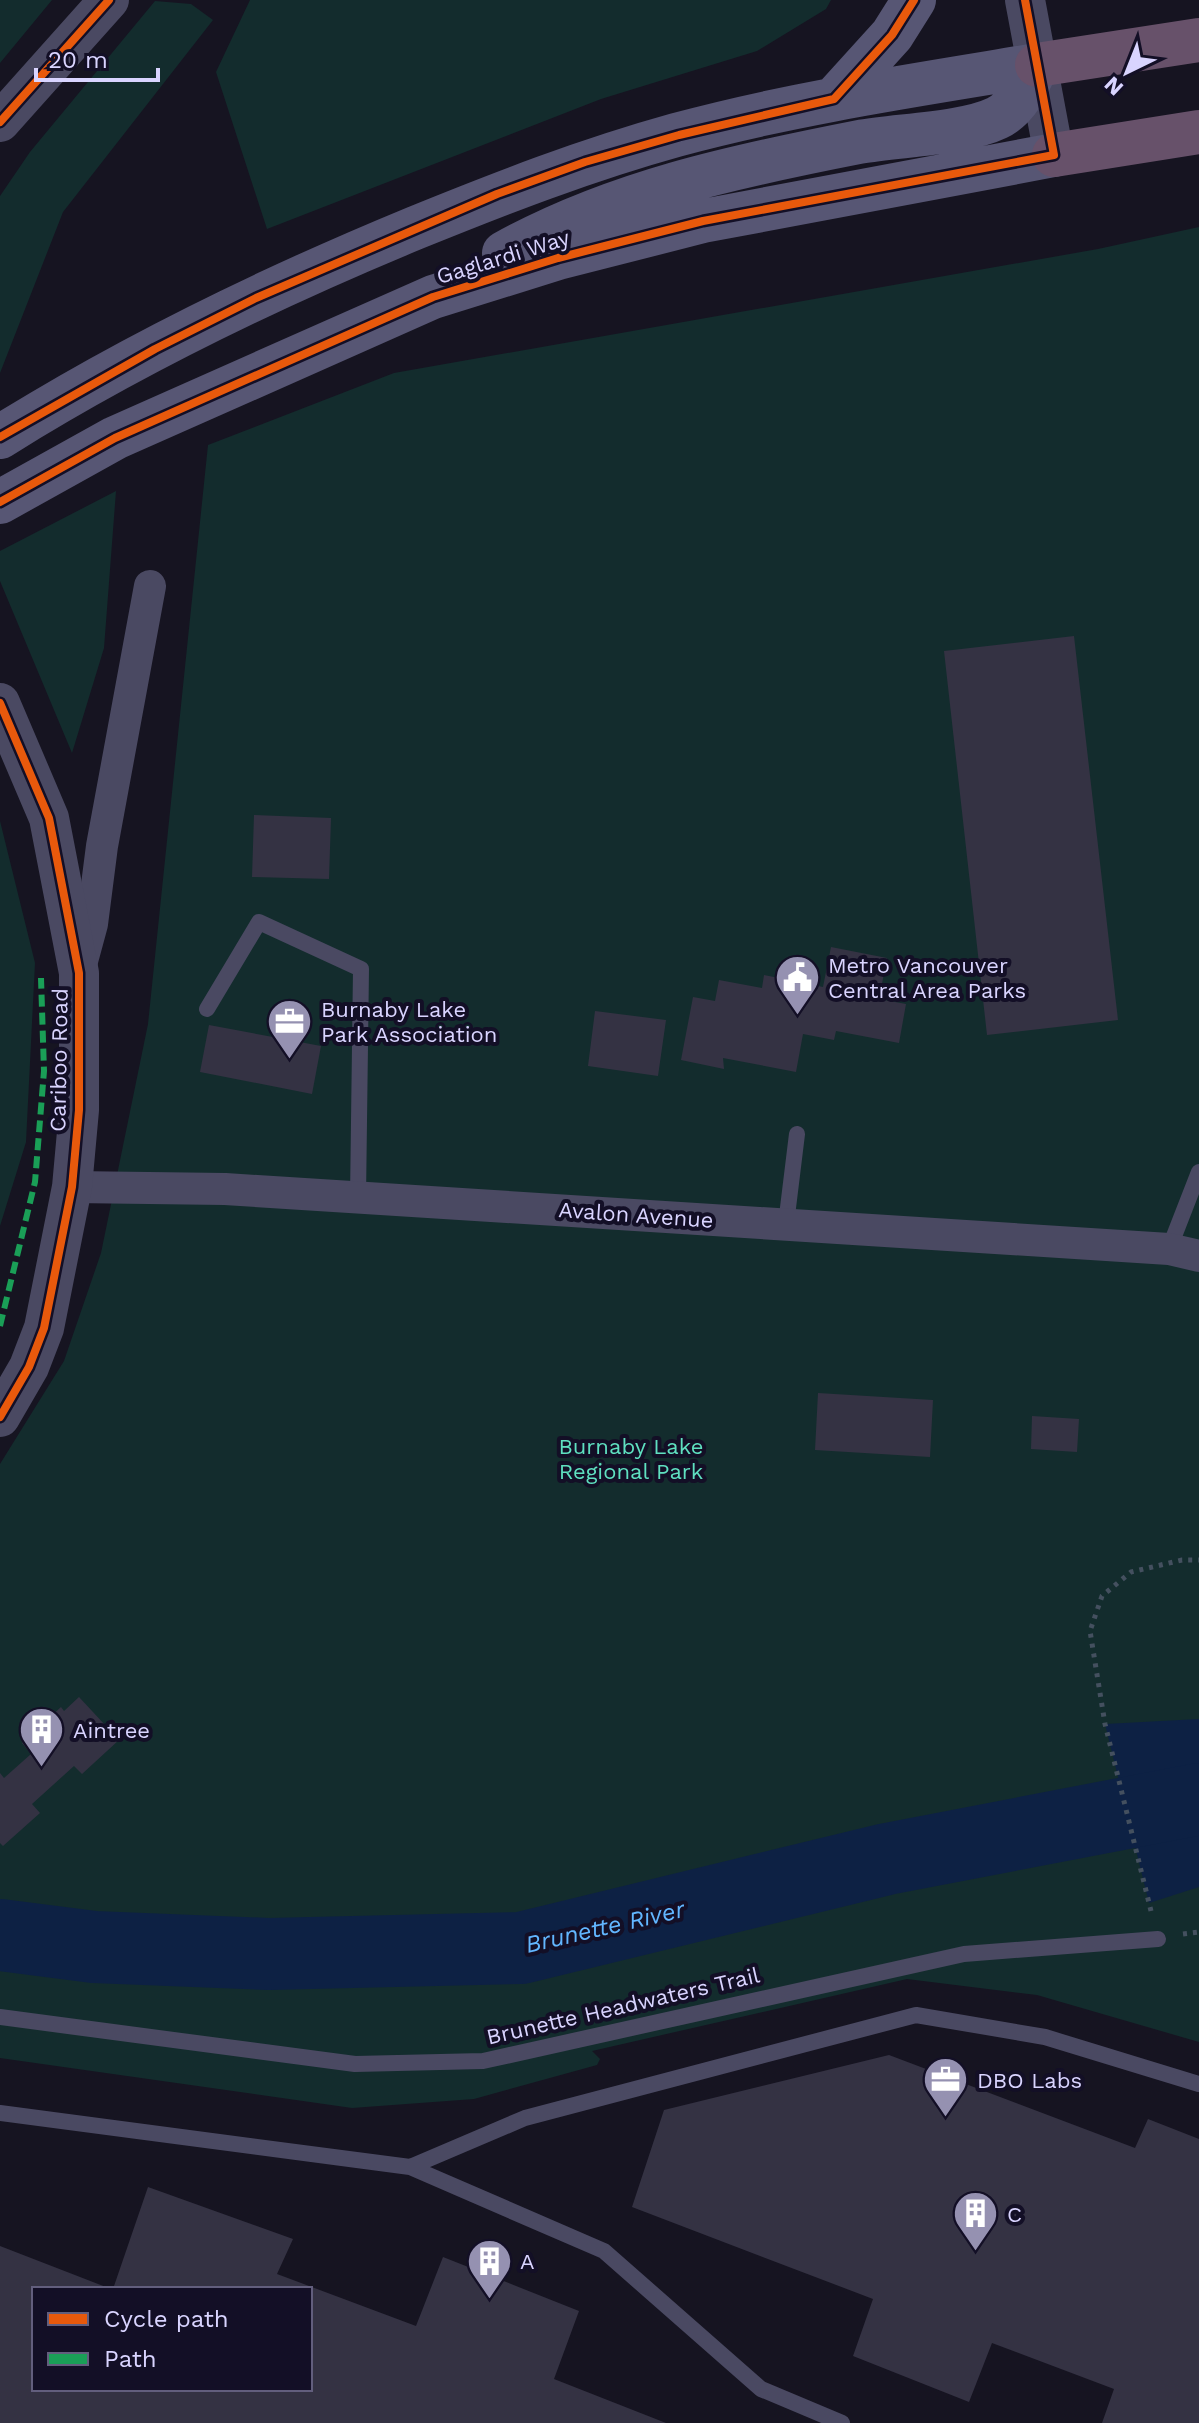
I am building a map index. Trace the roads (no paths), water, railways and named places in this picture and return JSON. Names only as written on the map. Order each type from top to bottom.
[{"type":"highway","points":[[1037,65],[1199,40]]},
{"type":"highway","points":[[1054,155],[1199,132]]},
{"type":"main road","points":[[834,99],[892,35],[914,0]]},
{"type":"main road","points":[[2,435],[155,349],[256,298],[497,194],[585,162],[669,137],[834,99],[1037,65]]},
{"type":"main road","points":[[433,297],[539,234],[635,195],[769,161],[990,120],[1017,101],[1037,65]]},
{"type":"main road","name":"Gaglardi Way","points":[[14,494],[140,427],[433,297],[572,254],[703,221],[1054,155]]},
{"type":"street","points":[[0,122],[109,0]]},
{"type":"street","points":[[1025,0],[1054,155]]},
{"type":"street","points":[[79,973],[92,924],[102,846],[150,586]]},
{"type":"street","name":"Cariboo Road","points":[[0,703],[49,818],[79,973],[79,1110],[72,1187],[44,1328],[29,1367],[0,1417]]},
{"type":"street","name":"Avalon Avenue","points":[[72,1187],[225,1189],[1184,1252]]},
{"type":"lane","points":[[207,1009],[259,922],[361,969],[358,1198]]},
{"type":"lane","points":[[786,1224],[797,1134]]},
{"type":"lane","points":[[1184,1252],[1199,1172]]},
{"type":"lane","name":"Brunette Headwaters Trail","points":[[0,2017],[355,2064],[483,2061],[964,1954],[1158,1939]]},
{"type":"lane","points":[[410,2167],[525,2118],[916,2015],[1045,2037],[1199,2084]]},
{"type":"lane","points":[[0,2113],[410,2167],[604,2251],[761,2389],[842,2423]]},
{"type":"water","points":[[1199,1719],[1199,1887],[1149,1903],[1105,1724]]},
{"type":"waterway","name":"Brunette River","points":[[0,1935],[94,1947],[269,1954],[521,1948],[887,1859],[1199,1799]]},
{"type":"place","name":"Metro Vancouver Central Area Parks","points":[[797,1017]]},
{"type":"place","name":"Burnaby Lake Park Association","points":[[290,1061]]},
{"type":"place","name":"Aintree","points":[[42,1769]]},
{"type":"place","name":"DBO Labs","points":[[946,2119]]},
{"type":"place","name":"C","points":[[976,2253]]},
{"type":"place","name":"A","points":[[489,2300]]},
{"type":"park label","name":"Burnaby Lake Regional Park","points":[[631,1458]]}]
